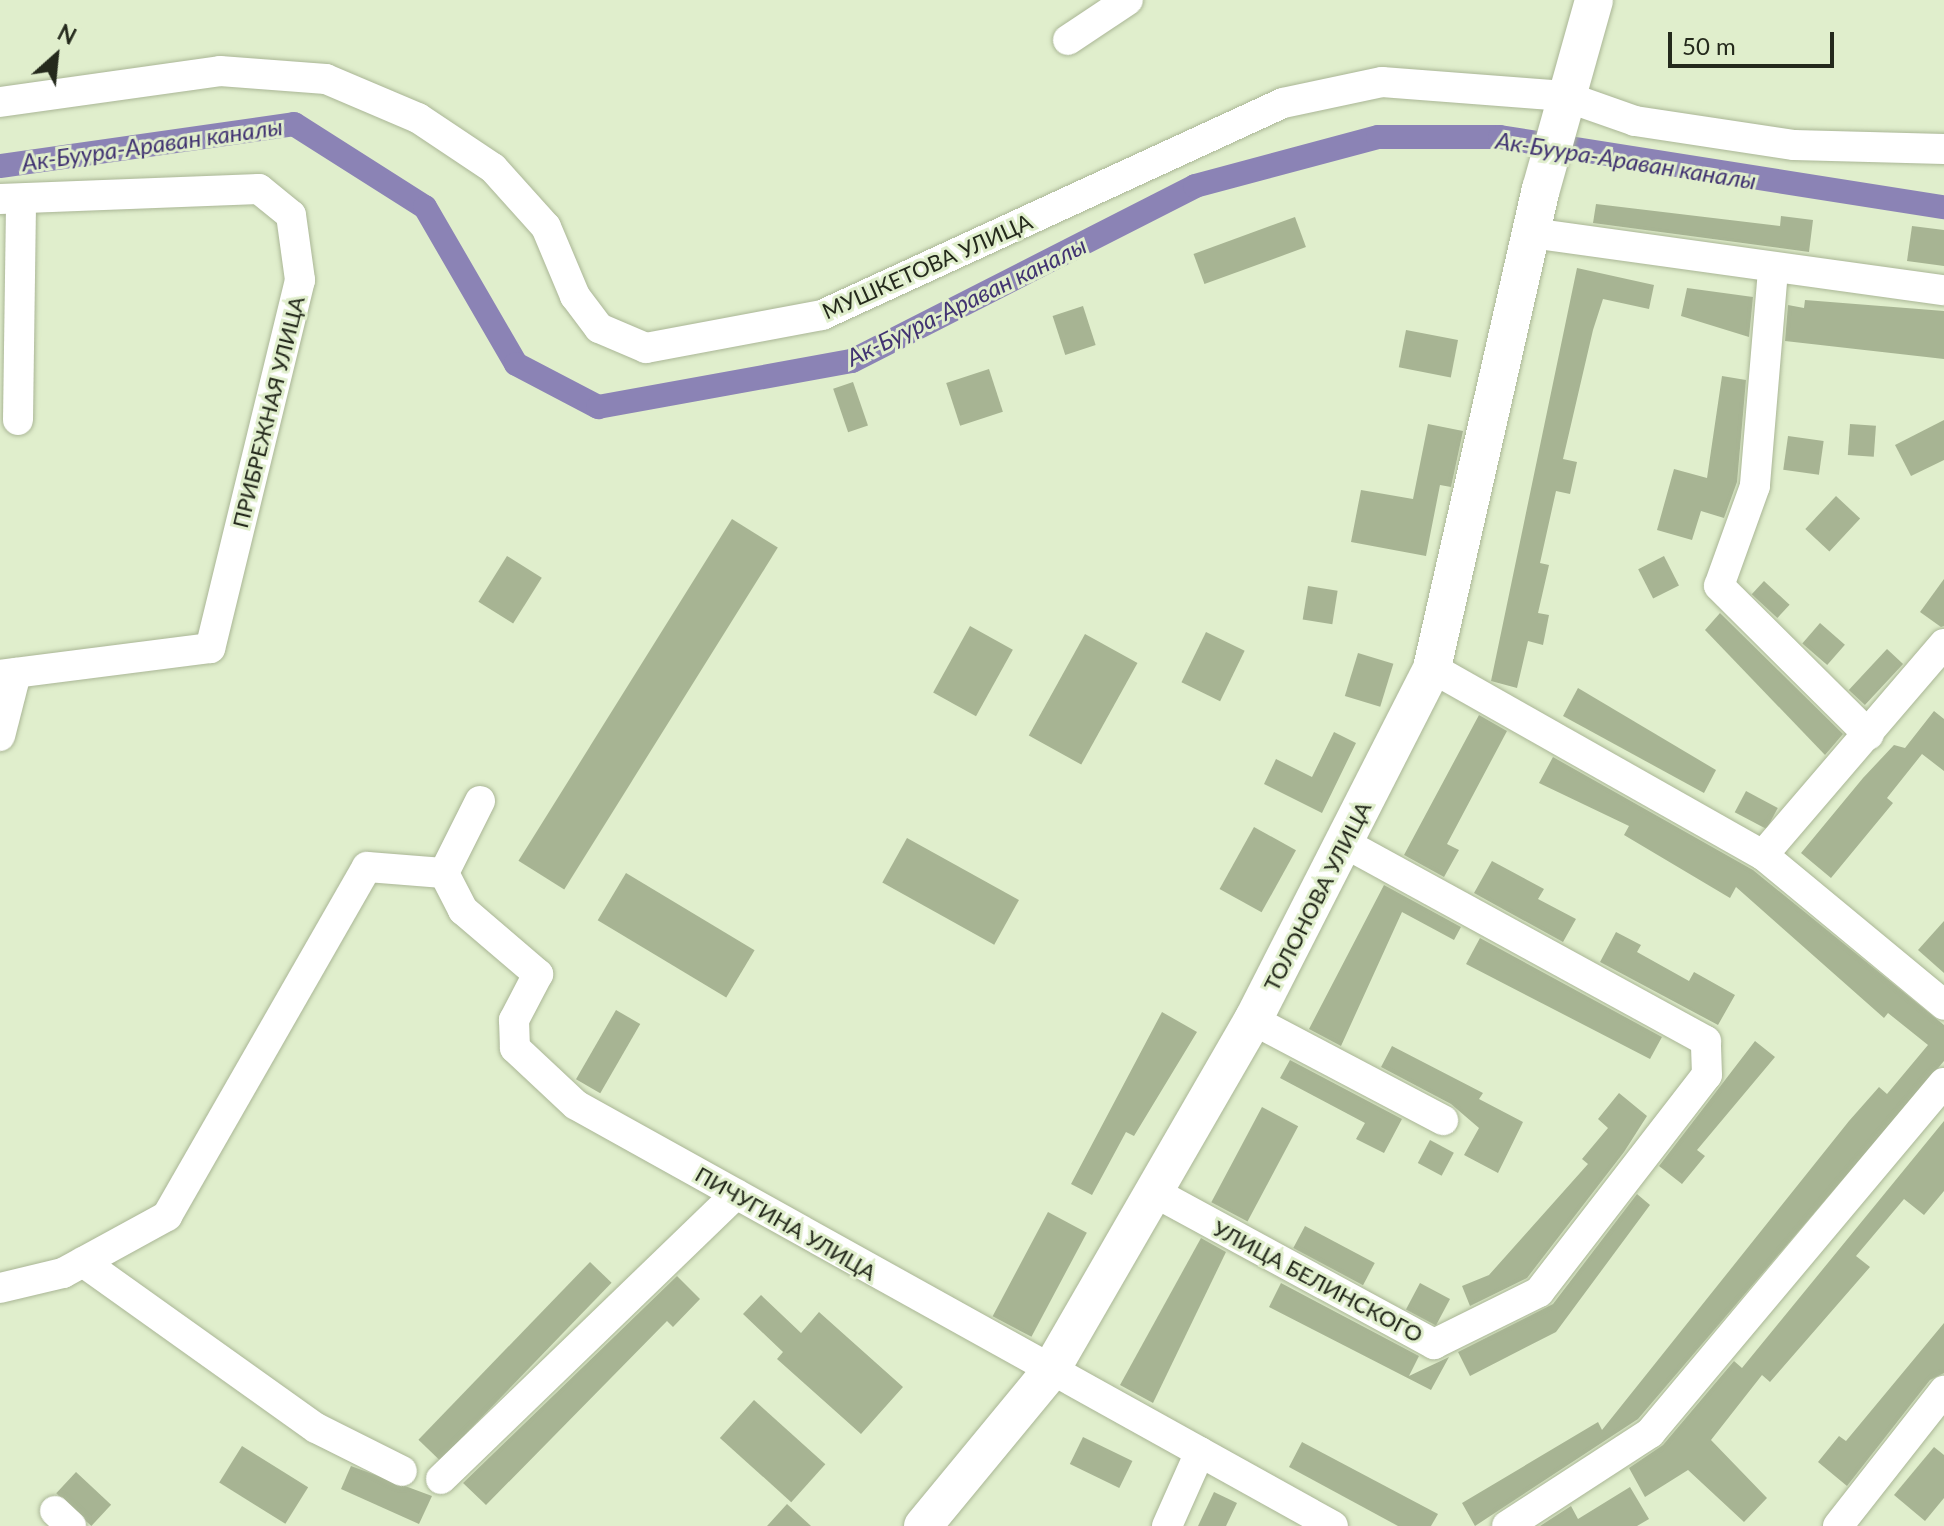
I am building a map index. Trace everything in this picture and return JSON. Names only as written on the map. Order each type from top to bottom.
[{"type":"main road","name":"ТОЛОНОВА УЛИЦА","points":[[923,1526],[1049,1373],[1253,1020],[1432,668],[1541,189],[1594,0]]},
{"type":"street","points":[[1068,40],[1128,0]]},
{"type":"street","name":"МУШКЕТОВА УЛИЦА","points":[[0,102],[220,71],[326,79],[418,118],[493,168],[546,227],[575,296],[599,328],[646,348],[822,315],[1283,103],[1382,82],[1562,106],[1635,121],[1794,145],[1944,149]]},
{"type":"street","name":"ПРИБРЕЖНАЯ УЛИЦА","points":[[8,674],[210,648],[300,280],[291,215],[259,189],[10,200]]},
{"type":"street","points":[[10,200],[18,420]]},
{"type":"street","points":[[1531,233],[1773,270],[1944,290]]},
{"type":"street","points":[[1773,270],[1755,486],[1719,586],[1869,735]]},
{"type":"street","points":[[1763,855],[1944,644]]},
{"type":"street","points":[[1432,668],[1763,855],[1944,1005]]},
{"type":"street","points":[[0,736],[8,674]]},
{"type":"street","points":[[0,1288],[83,1262],[167,1216],[367,867],[444,873],[480,801]]},
{"type":"street","name":"УЛИЦА БЕЛИНСКОГО","points":[[1154,1192],[1434,1344],[1539,1292],[1707,1075],[1706,1041],[1345,843]]},
{"type":"street","name":"ПИЧУГИНА УЛИЦА","points":[[444,873],[463,910],[538,974],[514,1020],[515,1048],[576,1105],[1049,1373],[1333,1526]]},
{"type":"street","points":[[1253,1020],[1443,1120]]},
{"type":"street","points":[[1507,1526],[1650,1433],[1944,1083]]},
{"type":"street","points":[[441,1479],[736,1194]]},
{"type":"street","points":[[83,1262],[316,1428],[402,1471]]},
{"type":"street","points":[[1838,1526],[1944,1391]]},
{"type":"street","points":[[1167,1526],[1200,1452]]},
{"type":"building","points":[[1596,204],[1780,226],[1781,216],[1813,220],[1809,252],[1593,223]]},
{"type":"building","points":[[1295,217],[1306,247],[1204,284],[1194,254]]},
{"type":"building","points":[[1912,226],[1944,230],[1944,266],[1907,261]]},
{"type":"building","points":[[1577,268],[1654,285],[1649,309],[1603,299],[1563,459],[1577,462],[1570,494],[1556,491],[1540,563],[1549,565],[1538,613],[1549,615],[1543,645],[1528,641],[1517,688],[1491,681]]},
{"type":"building","points":[[1687,288],[1753,297],[1749,337],[1681,316]]},
{"type":"building","points":[[1805,300],[1944,311],[1944,359],[1785,341],[1788,305],[1804,308]]},
{"type":"building","points":[[1083,306],[1096,345],[1065,355],[1053,316]]},
{"type":"building","points":[[1406,330],[1458,340],[1451,377],[1399,367]]},
{"type":"building","points":[[989,369],[1003,412],[960,426],[946,383]]},
{"type":"building","points":[[1722,376],[1746,380],[1737,482],[1724,518],[1701,511],[1692,540],[1657,530],[1674,469],[1707,478]]},
{"type":"building","points":[[853,382],[868,425],[848,432],[833,389]]},
{"type":"building","points":[[1944,420],[1944,460],[1911,476],[1895,445]]},
{"type":"building","points":[[1428,424],[1463,431],[1451,487],[1440,485],[1426,556],[1351,542],[1361,490],[1413,499]]},
{"type":"building","points":[[1850,424],[1876,426],[1874,457],[1848,455]]},
{"type":"building","points":[[1788,436],[1824,441],[1819,475],[1783,470]]},
{"type":"building","points":[[1836,496],[1860,519],[1829,551],[1805,529]]},
{"type":"building","points":[[732,519],[778,548],[564,889],[518,861]]},
{"type":"building","points":[[507,556],[542,578],[513,624],[478,602]]},
{"type":"building","points":[[1664,556],[1679,585],[1653,599],[1638,569]]},
{"type":"building","points":[[1944,579],[1944,626],[1941,627],[1920,612]]},
{"type":"building","points":[[1764,581],[1790,605],[1777,618],[1752,594]]},
{"type":"building","points":[[1308,586],[1338,591],[1332,624],[1303,620]]},
{"type":"building","points":[[1720,613],[1843,734],[1825,755],[1705,630]]},
{"type":"building","points":[[1820,623],[1845,645],[1827,665],[1802,643]]},
{"type":"building","points":[[970,626],[1013,650],[976,716],[933,692]]},
{"type":"building","points":[[1206,632],[1245,651],[1220,701],[1181,682]]},
{"type":"building","points":[[1085,634],[1137,663],[1081,765],[1029,735]]},
{"type":"building","points":[[1887,649],[1903,664],[1865,705],[1849,690]]},
{"type":"building","points":[[1358,653],[1393,664],[1380,707],[1345,696]]},
{"type":"building","points":[[1578,688],[1716,770],[1704,793],[1563,716]]},
{"type":"building","points":[[1934,711],[1944,719],[1944,771],[1922,754],[1887,798],[1893,803],[1831,878],[1801,853],[1863,778],[1894,745],[1905,748]]},
{"type":"building","points":[[1479,715],[1507,731],[1447,844],[1459,850],[1444,877],[1404,855]]},
{"type":"building","points":[[1334,732],[1356,743],[1322,813],[1264,784],[1276,759],[1312,777]]},
{"type":"building","points":[[1553,757],[1753,870],[1944,1025],[1944,1061],[1638,1419],[1475,1526],[1462,1503],[1598,1422],[1602,1430],[1849,1121],[1879,1087],[1887,1094],[1928,1045],[1888,1013],[1884,1018],[1736,887],[1730,898],[1624,835],[1629,826],[1539,783]]},
{"type":"building","points":[[1746,791],[1778,808],[1767,829],[1735,812]]},
{"type":"building","points":[[1254,827],[1296,850],[1262,912],[1220,889]]},
{"type":"building","points":[[907,838],[1019,900],[994,945],[882,883]]},
{"type":"building","points":[[1492,861],[1544,889],[1538,899],[1576,919],[1563,942],[1474,893]]},
{"type":"building","points":[[626,873],[755,950],[726,997],[598,920]]},
{"type":"building","points":[[1384,885],[1461,927],[1454,940],[1402,912],[1341,1046],[1309,1029]]},
{"type":"building","points":[[1944,921],[1944,973],[1918,950]]},
{"type":"building","points":[[1616,932],[1641,945],[1637,952],[1689,981],[1694,972],[1735,995],[1718,1025],[1600,962]]},
{"type":"building","points":[[1480,938],[1662,1037],[1650,1059],[1466,964]]},
{"type":"building","points":[[616,1010],[640,1024],[600,1093],[576,1079]]},
{"type":"building","points":[[1162,1012],[1197,1032],[1134,1136],[1126,1132],[1092,1195],[1071,1184]]},
{"type":"building","points":[[1755,1041],[1775,1057],[1697,1150],[1705,1156],[1682,1184],[1659,1166]]},
{"type":"building","points":[[1392,1046],[1483,1093],[1479,1099],[1523,1122],[1498,1173],[1464,1155],[1479,1128],[1451,1104],[1381,1067]]},
{"type":"building","points":[[1290,1060],[1402,1119],[1384,1153],[1356,1139],[1365,1123],[1280,1078]]},
{"type":"building","points":[[1619,1093],[1647,1116],[1624,1152],[1527,1278],[1470,1306],[1462,1286],[1489,1275],[1588,1164],[1582,1159],[1608,1128],[1598,1119]]},
{"type":"building","points":[[1262,1107],[1298,1126],[1247,1222],[1211,1202]]},
{"type":"building","points":[[1944,1121],[1944,1191],[1924,1215],[1904,1199],[1856,1256],[1870,1267],[1770,1382],[1762,1375],[1711,1440],[1767,1498],[1744,1522],[1688,1470],[1645,1497],[1629,1468],[1663,1445],[1734,1361],[1742,1368]]},
{"type":"building","points":[[1430,1140],[1454,1153],[1442,1176],[1418,1163]]},
{"type":"building","points":[[1637,1194],[1650,1205],[1556,1332],[1470,1376],[1458,1352],[1553,1304]]},
{"type":"building","points":[[1048,1212],[1087,1233],[1031,1337],[993,1316]]},
{"type":"building","points":[[1305,1226],[1375,1263],[1363,1285],[1293,1248]]},
{"type":"building","points":[[1201,1238],[1226,1252],[1153,1403],[1120,1385]]},
{"type":"building","points":[[590,1262],[612,1283],[440,1461],[418,1440]]},
{"type":"building","points":[[677,1276],[700,1299],[673,1327],[667,1321],[486,1505],[463,1483]]},
{"type":"building","points":[[1281,1283],[1419,1356],[1409,1376],[1449,1357],[1431,1390],[1269,1307]]},
{"type":"building","points":[[1420,1283],[1450,1299],[1436,1325],[1406,1309]]},
{"type":"building","points":[[761,1295],[801,1333],[819,1312],[903,1387],[861,1434],[777,1359],[783,1352],[743,1314]]},
{"type":"building","points":[[1944,1323],[1944,1373],[1930,1380],[1847,1486],[1818,1462],[1839,1436],[1846,1441]]},
{"type":"building","points":[[754,1400],[825,1464],[791,1502],[720,1438]]},
{"type":"building","points":[[1083,1437],[1132,1461],[1119,1488],[1070,1464]]},
{"type":"building","points":[[1302,1442],[1438,1514],[1431,1526],[1398,1526],[1289,1467]]},
{"type":"building","points":[[242,1446],[308,1487],[285,1524],[219,1482]]},
{"type":"building","points":[[1934,1447],[1944,1455],[1944,1498],[1925,1521],[1894,1495]]},
{"type":"building","points":[[351,1466],[432,1496],[419,1524],[341,1489]]},
{"type":"building","points":[[76,1472],[111,1505],[91,1526],[56,1493]]},
{"type":"building","points":[[1630,1487],[1649,1519],[1637,1526],[1540,1526],[1571,1506],[1578,1519]]},
{"type":"building","points":[[1214,1492],[1237,1503],[1226,1526],[1198,1526]]},
{"type":"building","points":[[787,1504],[811,1526],[767,1526]]},
{"type":"waterway","name":"Ак-Буура-Араван каналы","points":[[0,166],[294,124],[425,207],[516,364],[598,407],[852,361],[1195,186],[1378,137],[1500,137],[1944,207]]}]
